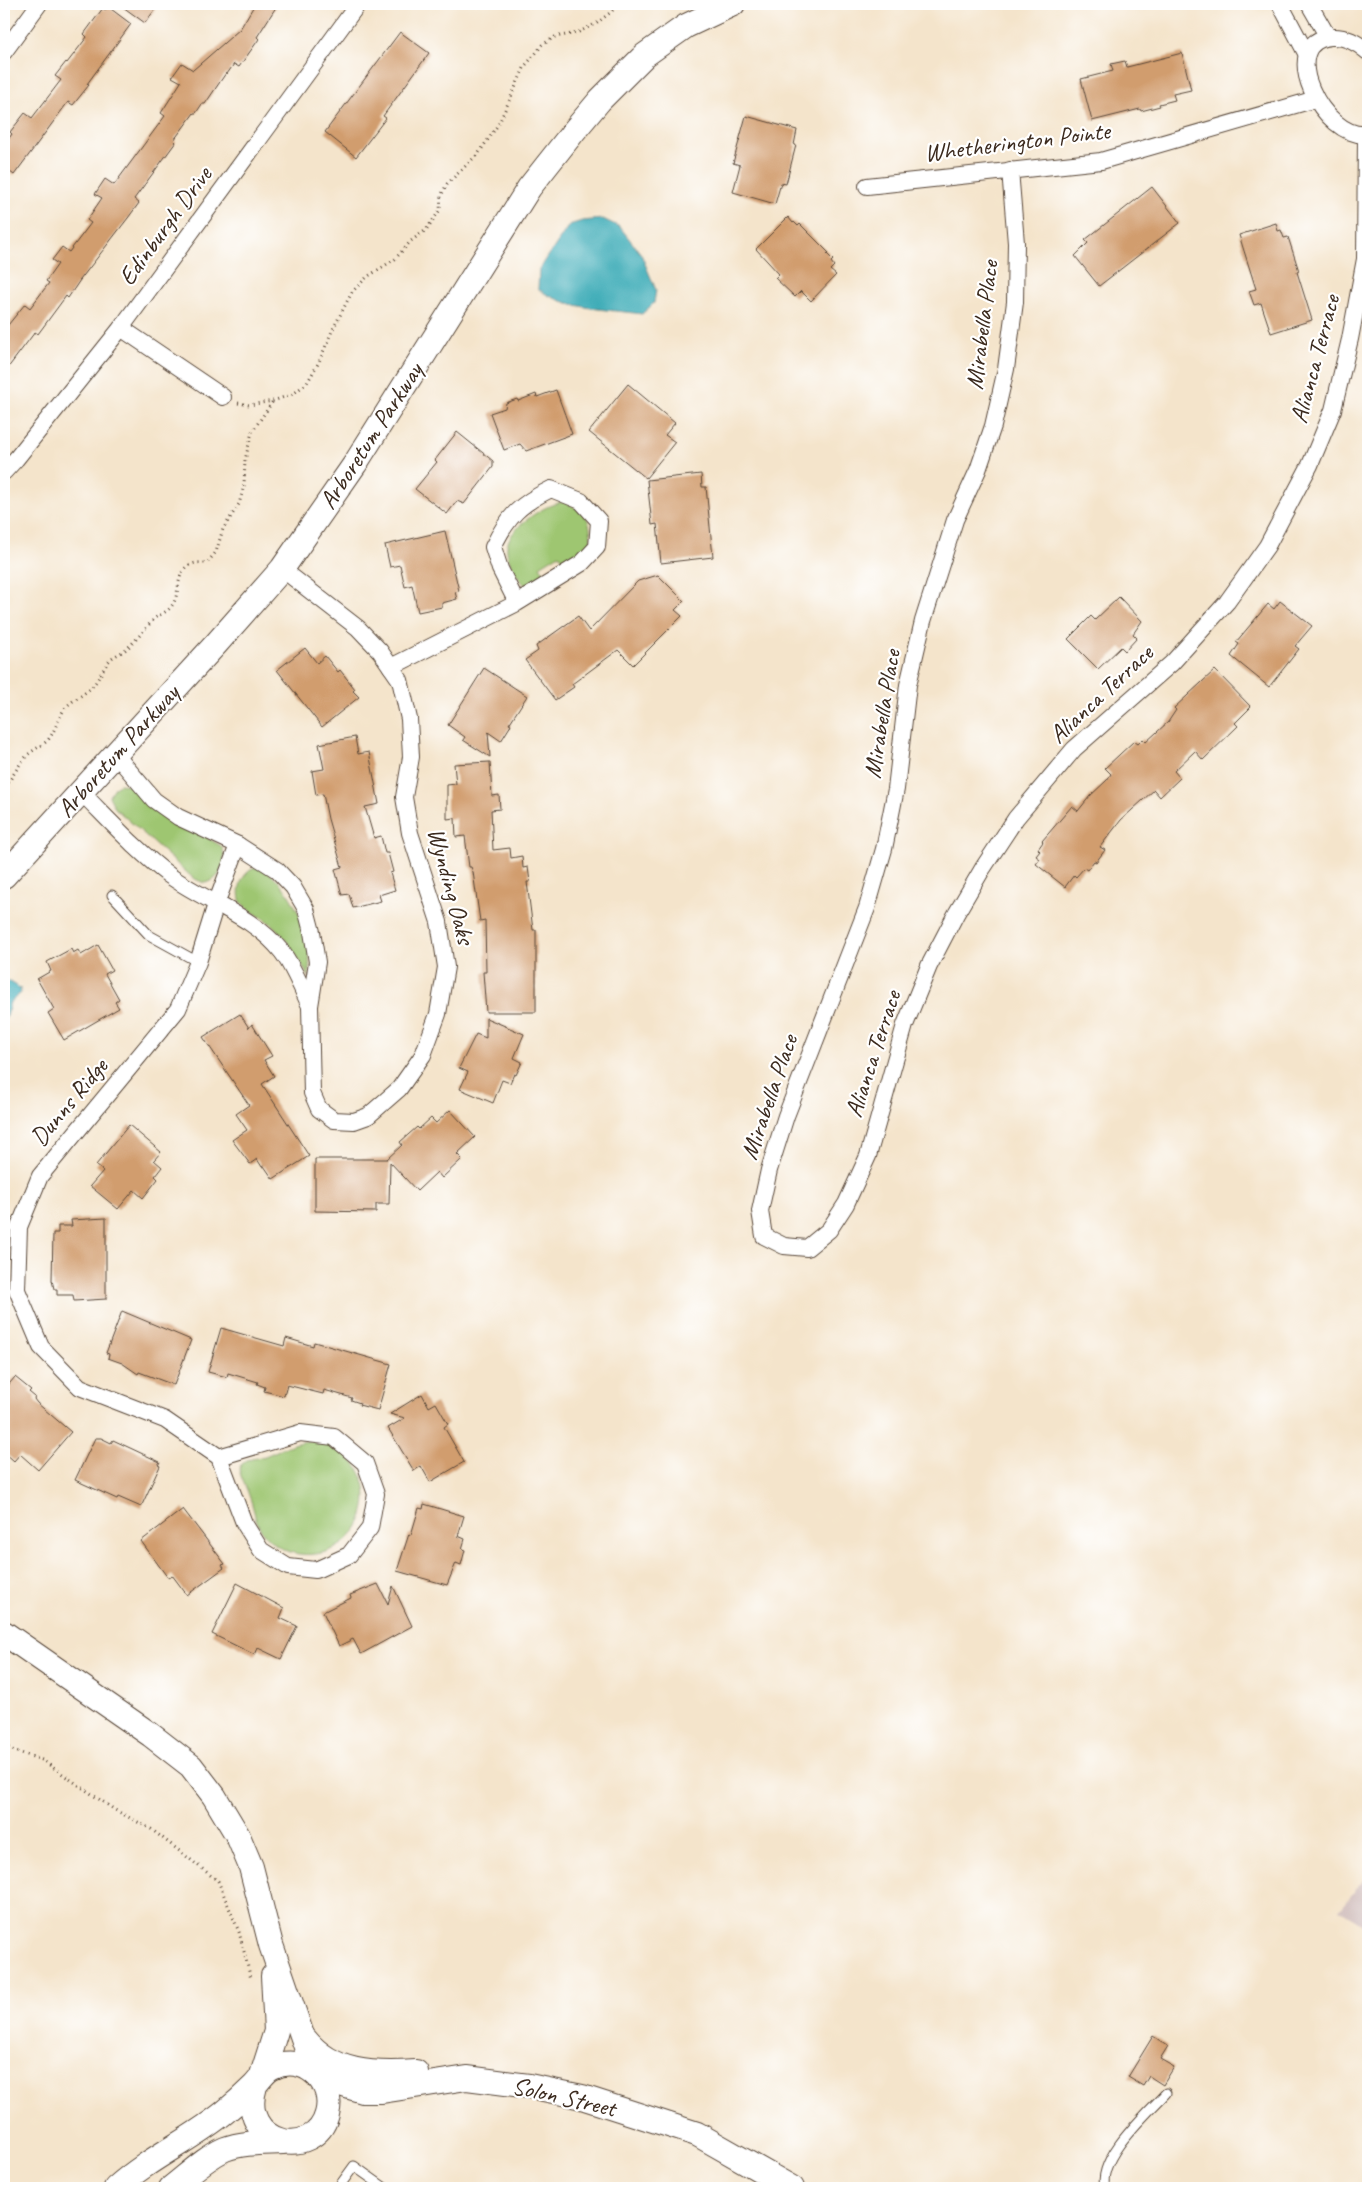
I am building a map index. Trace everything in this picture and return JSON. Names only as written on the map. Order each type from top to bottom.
[{"type":"street","points":[[4,52],[40,4]]},
{"type":"street","name":"Edinburgh Drive","points":[[4,472],[121,328],[358,4]]},
{"type":"street","name":"Arboretum Parkway","points":[[4,876],[282,569],[355,464],[529,188],[574,131],[600,100],[645,55],[686,26],[733,4]]},
{"type":"street","points":[[1280,4],[1306,53],[1307,77],[1316,99],[1327,115],[1336,122],[1345,128],[1367,134]]},
{"type":"street","points":[[1308,4],[1328,37]]},
{"type":"street","points":[[1306,53],[1314,42],[1328,37],[1340,36],[1367,47]]},
{"type":"street","name":"Whetherington Pointe","points":[[867,186],[1101,161],[1316,99]]},
{"type":"street","name":"Alianca Terrace","points":[[784,1246],[807,1248],[829,1230],[846,1204],[868,1156],[905,1025],[929,966],[956,914],[1016,818],[1074,749],[1172,663],[1228,602],[1267,546],[1310,465],[1333,410],[1350,339],[1365,259],[1367,134]]},
{"type":"street","name":"Mirabella Place","points":[[784,1246],[764,1236],[760,1212],[769,1170],[786,1116],[870,899],[884,849],[896,789],[908,685],[923,621],[954,520],[978,470],[993,426],[1006,369],[1015,302],[1016,242],[1010,170]]},
{"type":"street","points":[[121,328],[223,397]]},
{"type":"street","points":[[391,667],[517,603],[582,563],[597,547],[599,521],[581,501],[551,489],[529,500],[504,524],[493,546],[500,569],[517,603]]},
{"type":"street","name":"Wynding Oaks","points":[[115,754],[154,800],[178,817],[238,845],[277,870],[293,887],[306,909],[317,962],[310,1006],[312,1094],[319,1109],[334,1120],[354,1121],[368,1116],[399,1088],[423,1055],[438,1014],[446,967],[444,945],[431,894],[410,833],[404,797],[411,757],[409,719],[400,680],[380,651],[358,628],[282,569]]},
{"type":"street","name":"Wynding Oaks","points":[[81,792],[143,855],[190,890],[242,918],[264,934],[282,952],[310,1006]]},
{"type":"street","name":"Dunns Ridge","points":[[219,1457],[164,1420],[80,1387],[41,1347],[17,1290],[19,1227],[40,1176],[178,1009],[198,962],[216,904],[238,845]]},
{"type":"street","points":[[300,1433],[334,1437],[365,1463],[376,1494],[370,1528],[350,1555],[316,1570],[288,1567],[261,1550],[244,1523],[219,1457],[300,1433]]},
{"type":"street","points":[[4,1633],[151,1735],[191,1766],[228,1817],[251,1867],[271,1945],[301,2032],[318,2076],[327,2090],[329,2102],[327,2115],[321,2127],[312,2136],[300,2141],[243,2144],[225,2149],[202,2163],[171,2188]]},
{"type":"street","points":[[4,1651],[93,1700],[151,1735]]},
{"type":"street","points":[[271,1945],[276,2031],[251,2104],[256,2123],[264,2132],[274,2139],[287,2142]]},
{"type":"street","points":[[301,2032],[320,2055],[343,2067],[376,2073],[443,2072],[467,2078]]},
{"type":"street","name":"Solon Street","points":[[116,2188],[224,2113],[273,2068],[285,2064],[307,2066],[318,2076],[346,2088],[371,2091],[467,2078],[529,2086],[582,2097],[697,2134],[792,2188]]},
{"type":"lane","points":[[112,895],[149,935],[198,962]]},
{"type":"lane","points":[[1105,2188],[1104,2177],[1110,2159],[1120,2143],[1166,2093]]},
{"type":"lane","points":[[338,2188],[354,2166],[385,2188]]},
{"type":"path","points":[[223,397],[249,405],[293,394],[306,383],[319,362],[352,292],[358,284],[373,272],[395,259],[411,241],[426,230],[440,210],[441,196],[447,184],[480,152],[499,123],[525,66],[542,45],[555,37],[577,33],[597,23],[618,4]]},
{"type":"path","points":[[4,785],[7,784],[29,754],[37,750],[54,732],[59,717],[67,706],[79,695],[87,692],[114,657],[124,651],[146,630],[155,618],[170,608],[179,593],[182,572],[187,566],[195,563],[207,563],[216,552],[223,529],[239,504],[244,486],[245,460],[252,432],[273,400]]},
{"type":"path","points":[[4,1745],[42,1760],[115,1810],[151,1829],[218,1882],[239,1932],[251,1980]]},
{"type":"shaded area","points":[[1368,1875],[1368,1928],[1339,1910]]},
{"type":"green space","points":[[563,502],[582,511],[590,527],[591,542],[568,567],[559,554],[540,566],[548,579],[531,588],[522,582],[515,572],[508,557],[507,546],[514,531],[521,524],[547,507]]},
{"type":"green space","points":[[120,784],[129,785],[148,802],[221,846],[224,858],[219,875],[210,882],[204,883],[193,878],[115,808],[109,796],[116,786]]},
{"type":"green space","points":[[255,868],[265,870],[274,877],[283,887],[298,912],[309,946],[309,977],[282,935],[270,923],[241,902],[239,892],[241,882],[250,870]]},
{"type":"green space","points":[[307,1441],[333,1447],[351,1460],[362,1477],[366,1495],[363,1514],[355,1531],[341,1545],[322,1553],[299,1554],[277,1546],[261,1530],[239,1469],[247,1460],[265,1456],[293,1444]]},
{"type":"water","points":[[603,219],[620,227],[641,254],[656,290],[654,303],[642,314],[575,305],[550,296],[538,289],[539,270],[569,225],[582,221]]},
{"type":"water","points":[[4,981],[9,981],[20,988],[21,993],[10,1002],[7,1016],[4,1020]]},
{"type":"building","points":[[119,4],[159,4],[145,23]]},
{"type":"building","points":[[255,4],[278,4],[257,37],[259,39],[239,67],[234,64],[205,104],[202,104],[194,113],[174,140],[176,142],[134,199],[139,203],[128,218],[68,298],[66,296],[38,334],[35,332],[4,373],[4,330],[25,304],[30,308],[49,283],[46,281],[58,264],[52,260],[62,247],[69,252],[91,223],[87,220],[102,198],[95,194],[105,179],[114,185],[165,116],[161,113],[181,82],[172,77],[182,63],[193,70],[240,29]]},
{"type":"building","points":[[107,6],[131,24],[87,84],[89,85],[73,105],[68,102],[14,175],[4,167],[4,145],[12,134],[10,132],[25,113],[32,118],[61,80],[55,76],[87,37],[84,34],[103,8],[105,10]]},
{"type":"building","points":[[400,32],[429,53],[383,116],[386,118],[356,157],[325,132]]},
{"type":"building","points":[[1182,53],[1191,90],[1173,94],[1175,100],[1159,104],[1160,106],[1092,121],[1081,79],[1113,71],[1111,64],[1125,61],[1127,67]]},
{"type":"building","points":[[746,116],[797,130],[794,145],[796,145],[786,184],[781,183],[775,204],[733,192],[740,165],[733,163]]},
{"type":"building","points":[[1152,187],[1180,223],[1099,286],[1075,256],[1088,243],[1085,240]]},
{"type":"building","points":[[788,217],[798,226],[800,224],[829,253],[827,254],[833,260],[831,262],[834,266],[830,270],[836,275],[811,301],[801,291],[795,297],[775,278],[779,274],[756,249]]},
{"type":"building","points":[[1276,223],[1278,231],[1281,230],[1284,238],[1288,237],[1312,320],[1271,333],[1261,303],[1254,305],[1249,291],[1256,289],[1239,235]]},
{"type":"building","points":[[628,384],[675,423],[665,435],[675,442],[646,478],[589,432]]},
{"type":"building","points":[[556,390],[572,434],[526,451],[520,444],[504,450],[490,413],[505,408],[506,403],[517,399],[518,401],[536,394],[537,397]]},
{"type":"building","points":[[457,432],[493,461],[493,467],[464,504],[457,501],[447,514],[415,489],[437,462],[435,460]]},
{"type":"building","points":[[701,474],[702,487],[706,487],[713,557],[661,563],[657,524],[652,525],[647,480]]},
{"type":"building","points":[[445,531],[459,591],[455,592],[457,599],[442,603],[442,607],[418,612],[412,585],[405,587],[400,565],[390,567],[385,545]]},
{"type":"building","points":[[658,575],[684,601],[675,610],[682,616],[633,665],[618,650],[572,684],[574,687],[555,700],[525,660],[538,651],[536,646],[578,616],[589,631],[638,581]]},
{"type":"building","points":[[1119,597],[1142,621],[1133,634],[1137,638],[1125,651],[1121,647],[1098,669],[1068,639],[1091,616],[1095,620]]},
{"type":"building","points":[[1280,601],[1312,626],[1295,646],[1299,649],[1269,687],[1231,656],[1239,644],[1236,642],[1268,604],[1274,609]]},
{"type":"building","points":[[305,648],[317,663],[325,656],[338,672],[340,670],[359,697],[322,727],[277,670]]},
{"type":"building","points":[[484,668],[527,696],[509,724],[511,725],[501,741],[488,732],[490,757],[463,740],[465,737],[448,725]]},
{"type":"building","points":[[1215,670],[1251,707],[1235,723],[1238,726],[1203,760],[1195,751],[1174,771],[1180,778],[1160,797],[1154,790],[1121,820],[1100,847],[1105,850],[1096,862],[1094,861],[1087,870],[1084,868],[1076,877],[1074,875],[1065,887],[1036,864],[1040,859],[1036,856],[1040,851],[1038,849],[1042,841],[1072,806],[1078,811],[1107,780],[1111,774],[1105,768],[1134,741],[1138,744],[1143,739],[1146,742],[1168,722],[1176,710],[1174,708]]},
{"type":"building","points":[[355,737],[358,754],[369,752],[379,804],[365,807],[374,838],[381,836],[385,853],[388,853],[393,872],[390,873],[395,890],[379,895],[381,901],[353,908],[349,894],[342,895],[335,869],[342,867],[323,794],[316,795],[312,771],[324,769],[319,744]]},
{"type":"building","points":[[490,762],[492,796],[499,795],[500,809],[491,810],[493,850],[510,848],[511,858],[522,856],[523,868],[528,867],[530,882],[527,882],[533,930],[536,930],[536,1012],[486,1012],[483,972],[486,972],[485,920],[480,921],[473,872],[471,867],[469,867],[465,836],[456,837],[455,818],[447,819],[447,785],[456,784],[454,764]]},
{"type":"building","points":[[98,945],[112,970],[105,974],[119,999],[115,1002],[119,1008],[64,1040],[48,1013],[54,1009],[37,979],[51,971],[47,962],[71,949],[73,953],[78,950],[81,955]]},
{"type":"building","points":[[240,1014],[249,1028],[252,1024],[272,1056],[264,1060],[274,1076],[262,1084],[309,1156],[273,1179],[257,1159],[250,1164],[232,1140],[247,1130],[236,1114],[249,1105],[203,1037]]},
{"type":"building","points":[[486,1018],[524,1034],[514,1058],[522,1062],[510,1083],[502,1080],[493,1103],[460,1089],[468,1072],[459,1068],[476,1034],[486,1038]]},
{"type":"building","points":[[450,1110],[475,1137],[457,1154],[462,1159],[442,1178],[437,1172],[417,1191],[390,1162],[389,1204],[376,1204],[376,1212],[315,1211],[315,1159],[387,1159],[402,1145],[400,1142],[417,1127],[419,1129],[431,1118],[436,1123]]},
{"type":"building","points":[[129,1125],[161,1152],[154,1160],[162,1167],[155,1176],[158,1179],[143,1198],[134,1190],[118,1209],[90,1186],[103,1171],[96,1165]]},
{"type":"building","points":[[106,1218],[106,1299],[74,1301],[73,1295],[57,1295],[57,1289],[54,1289],[52,1280],[53,1233],[58,1233],[58,1226],[72,1226],[71,1220]]},
{"type":"building","points":[[122,1311],[191,1340],[174,1385],[139,1372],[138,1374],[122,1363],[108,1358],[109,1354],[106,1353]]},
{"type":"building","points":[[221,1328],[284,1346],[286,1338],[313,1346],[314,1342],[391,1364],[378,1410],[359,1405],[360,1403],[351,1400],[352,1398],[324,1390],[323,1394],[287,1385],[284,1396],[264,1391],[265,1387],[257,1384],[258,1382],[228,1373],[227,1377],[208,1372]]},
{"type":"building","points":[[15,1377],[31,1390],[29,1392],[35,1397],[34,1399],[37,1403],[71,1432],[38,1470],[20,1454],[14,1461],[4,1452],[4,1390]]},
{"type":"building","points":[[422,1394],[429,1407],[436,1403],[448,1424],[444,1427],[464,1462],[430,1482],[421,1466],[414,1471],[388,1428],[405,1418],[390,1414]]},
{"type":"building","points":[[95,1438],[101,1438],[111,1443],[113,1440],[160,1462],[158,1465],[160,1466],[141,1507],[118,1497],[117,1499],[75,1480]]},
{"type":"building","points":[[424,1504],[464,1516],[458,1536],[465,1539],[462,1549],[465,1550],[461,1565],[456,1563],[447,1585],[397,1571],[419,1508],[423,1509]]},
{"type":"building","points":[[183,1509],[225,1564],[222,1565],[224,1568],[187,1595],[172,1575],[168,1578],[141,1541]]},
{"type":"building","points":[[237,1583],[284,1608],[280,1618],[297,1626],[281,1659],[258,1648],[255,1655],[212,1634]]},
{"type":"building","points":[[378,1584],[388,1604],[393,1586],[412,1626],[361,1654],[353,1639],[339,1646],[323,1612],[351,1598],[350,1595]]},
{"type":"building","points":[[1153,2036],[1168,2046],[1160,2059],[1174,2067],[1163,2085],[1149,2076],[1143,2086],[1128,2077]]}]
